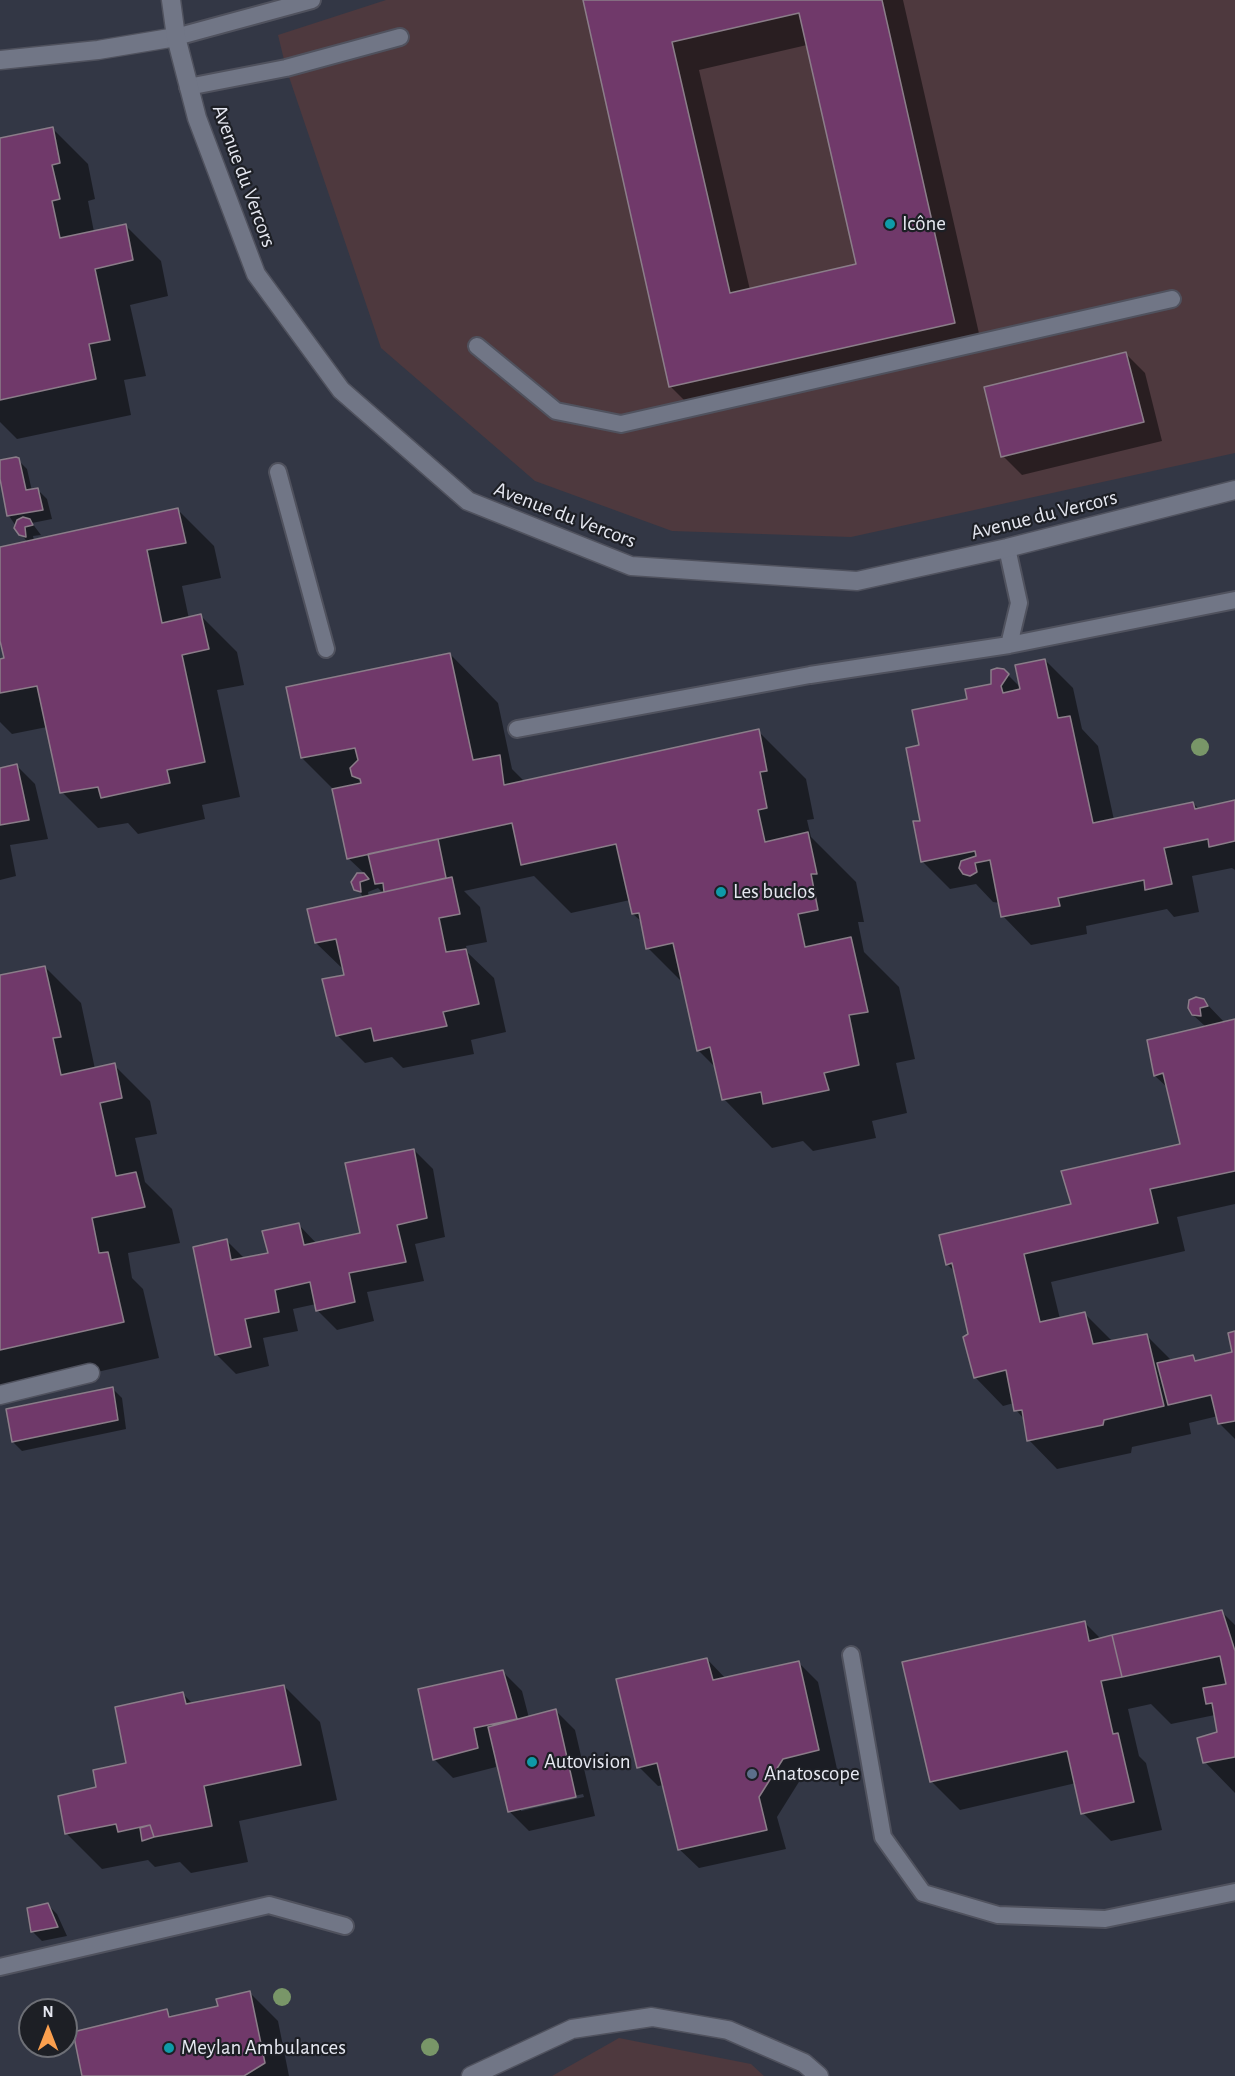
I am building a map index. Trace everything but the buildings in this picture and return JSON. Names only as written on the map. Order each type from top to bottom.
[{"type":"street","name":"Avenue du Vercors","points":[[171,0],[176,38],[197,118],[256,274],[341,390],[468,501],[631,566],[857,581],[1007,548],[1235,490]]},
{"type":"street","points":[[0,60],[98,50],[176,38]]},
{"type":"street","points":[[0,1395],[90,1373]]},
{"type":"street","points":[[471,2076],[572,2029],[652,2017],[728,2030],[804,2063],[819,2076]]},
{"type":"lane","points":[[176,38],[312,0]]},
{"type":"lane","points":[[188,87],[286,68],[343,50],[400,37]]},
{"type":"lane","points":[[477,346],[556,411],[621,424],[1172,299]]},
{"type":"lane","points":[[278,472],[326,650]]},
{"type":"lane","points":[[1007,548],[1019,603],[1009,645]]},
{"type":"lane","points":[[517,729],[810,675],[1009,645],[1235,600]]},
{"type":"lane","points":[[851,1655],[883,1837],[923,1893],[998,1916],[1105,1919],[1235,1892]]},
{"type":"lane","points":[[0,1967],[268,1905],[345,1926]]},
{"type":"shaded area","points":[[386,0],[1235,0],[1235,453],[851,537],[672,531],[535,481],[381,348],[286,68],[278,35]]},
{"type":"shaded area","points":[[619,2038],[751,2064],[764,2076],[552,2076]]},
{"type":"place","name":"Icône","points":[[890,224]]},
{"type":"place","name":"Les buclos","points":[[721,892]]},
{"type":"place","name":"Autovision","points":[[532,1762]]},
{"type":"place","name":"Anatoscope","points":[[752,1774]]},
{"type":"place","name":"Meylan Ambulances","points":[[169,2048]]}]
